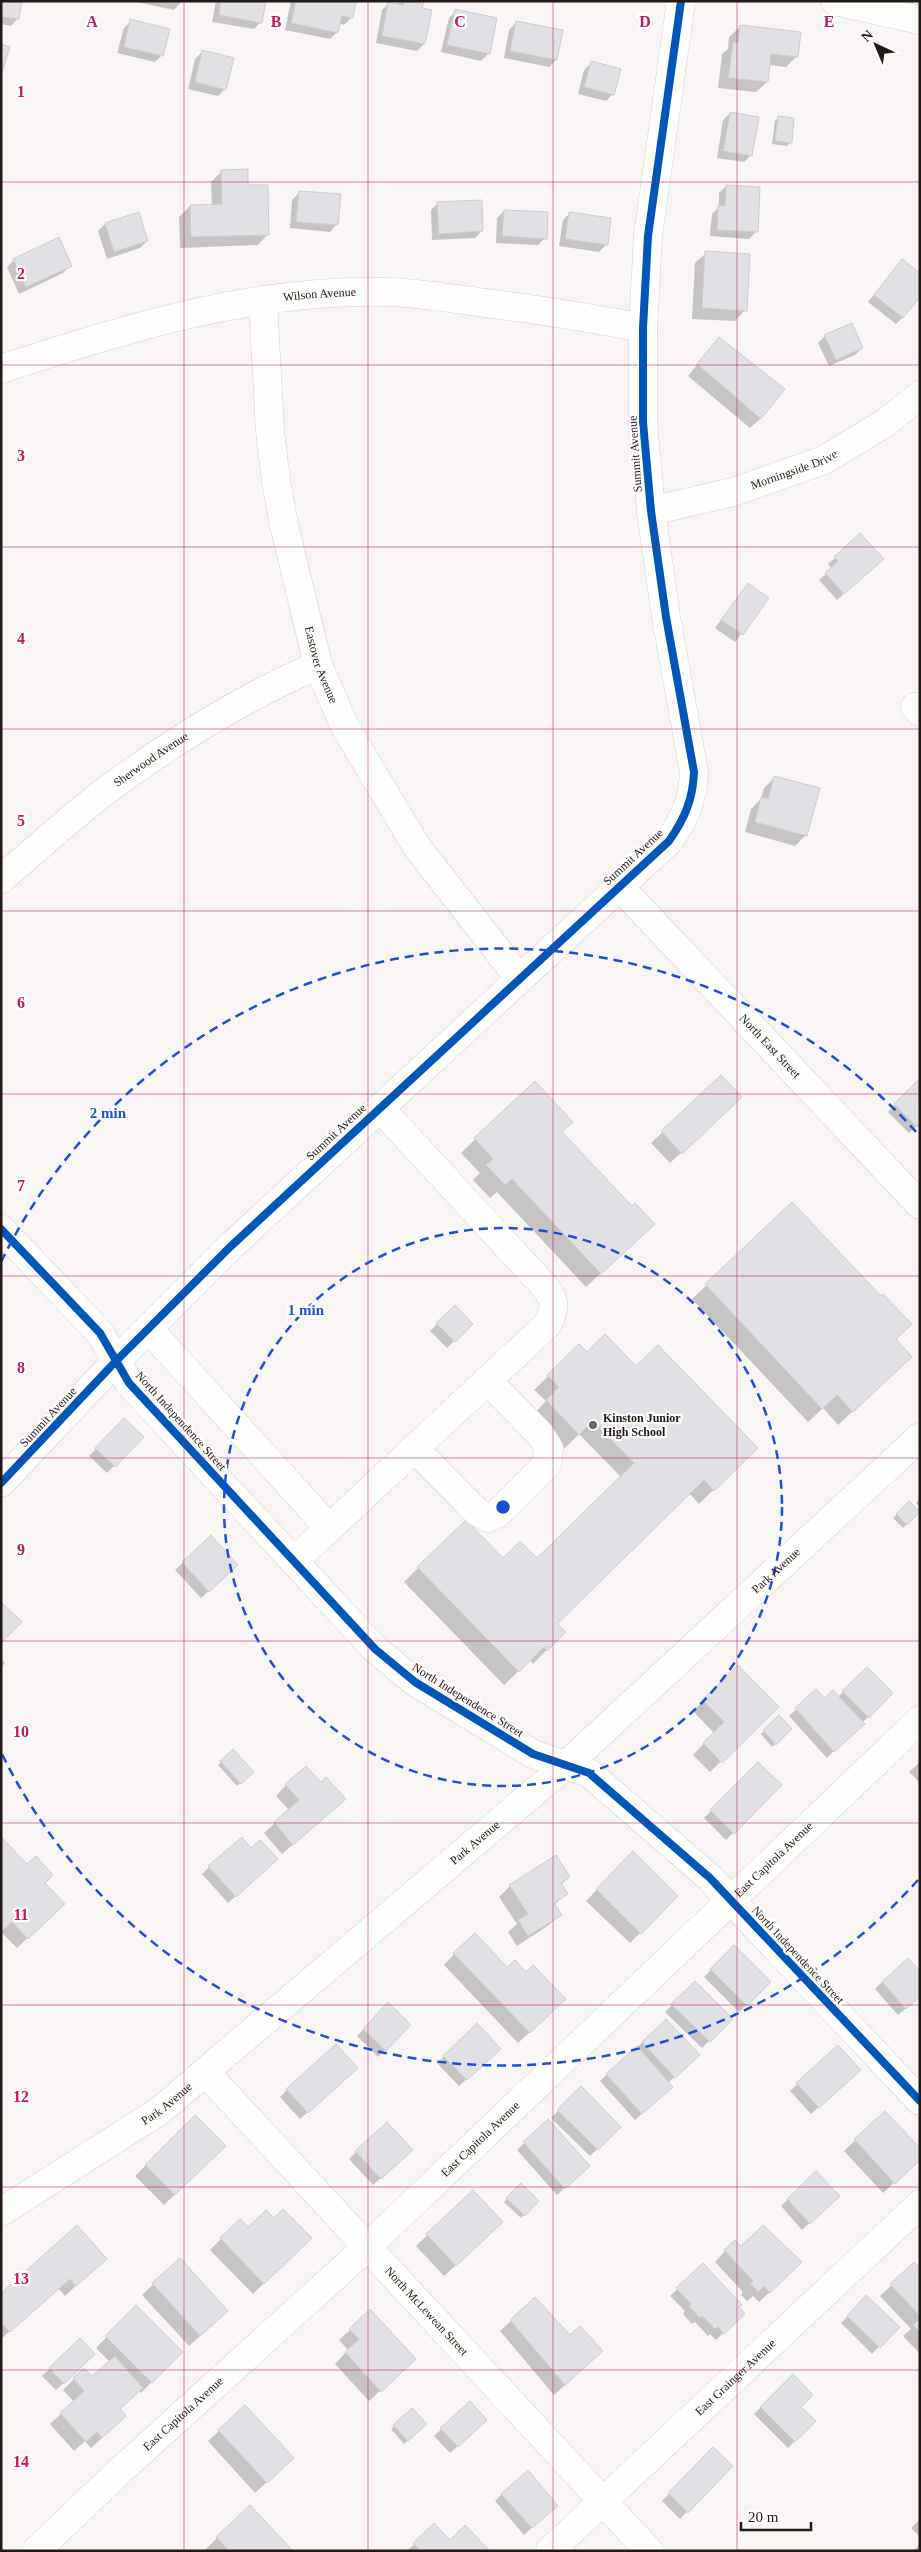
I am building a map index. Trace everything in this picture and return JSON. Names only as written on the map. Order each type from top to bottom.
[{"type":"street","name":"Summit Avenue","points":[[1,1483],[116,1361],[230,1247],[669,841],[684,819],[694,791],[692,754],[666,617],[651,511],[643,422],[643,328],[648,236],[681,1]]},
{"type":"street","points":[[834,1],[920,20]]},
{"type":"street","name":"Wilson Avenue","points":[[1,369],[115,333],[263,300],[310,294],[388,292],[561,314],[643,328]]},
{"type":"street","name":"Eastover Avenue","points":[[263,300],[270,431],[276,481],[284,525],[318,665],[345,727],[417,846],[519,978]]},
{"type":"street","name":"Morningside Drive","points":[[651,511],[733,492],[824,460],[885,423],[920,395]]},
{"type":"street","name":"Sherwood Avenue","points":[[1,879],[94,801],[165,749],[281,681],[318,665]]},
{"type":"street","name":"North East Street","points":[[620,886],[920,1205]]},
{"type":"street","points":[[294,1561],[546,1325],[555,1309],[553,1297],[380,1108]]},
{"type":"street","name":"North Independence Street","points":[[1,1229],[100,1333],[129,1383],[375,1649],[415,1682],[533,1754],[588,1773],[710,1878],[920,2101]]},
{"type":"street","points":[[149,1328],[329,1528]]},
{"type":"street","points":[[414,1448],[477,1512],[488,1518],[497,1514],[547,1464],[549,1448],[540,1434],[488,1380]]},
{"type":"street","name":"Park Avenue","points":[[1,2212],[153,2115],[205,2072],[565,1766],[920,1437]]},
{"type":"street","name":"East Capitola Avenue","points":[[36,2551],[121,2470],[366,2248],[920,1720]]},
{"type":"street","name":"North McLewean Street","points":[[205,2072],[366,2248],[649,2551]]},
{"type":"street","name":"East Grainger Avenue","points":[[550,2551],[920,2204]]},
{"type":"building","points":[[1,1],[22,1],[19,19],[1,17]]},
{"type":"building","points":[[221,1],[266,1],[262,23],[219,15]]},
{"type":"building","points":[[296,1],[356,1],[353,18],[342,16],[338,33],[291,23]]},
{"type":"building","points":[[404,1],[424,1],[422,8],[432,10],[425,44],[382,36],[388,2],[403,5]]},
{"type":"building","points":[[455,9],[497,18],[490,54],[447,45]]},
{"type":"building","points":[[130,19],[170,29],[163,56],[124,47]]},
{"type":"building","points":[[516,21],[563,30],[557,60],[510,51]]},
{"type":"building","points":[[740,25],[801,32],[798,57],[771,54],[768,82],[728,78],[733,42],[738,43]]},
{"type":"building","points":[[1,44],[10,47],[1,76]]},
{"type":"building","points":[[202,50],[234,58],[226,90],[195,82]]},
{"type":"building","points":[[591,61],[621,69],[614,95],[584,87]]},
{"type":"building","points":[[730,112],[759,117],[752,156],[723,151]]},
{"type":"building","points":[[778,116],[794,118],[792,143],[775,141]]},
{"type":"building","points":[[248,169],[248,185],[268,185],[269,235],[191,237],[190,205],[222,204],[221,170]]},
{"type":"building","points":[[726,185],[760,187],[758,232],[717,230],[718,205],[725,206]]},
{"type":"building","points":[[299,191],[341,194],[338,225],[296,222]]},
{"type":"building","points":[[482,200],[483,231],[439,234],[437,202]]},
{"type":"building","points":[[504,210],[548,212],[547,239],[502,236]]},
{"type":"building","points":[[139,212],[148,241],[114,252],[105,223]]},
{"type":"building","points":[[569,212],[611,218],[608,245],[565,239]]},
{"type":"building","points":[[59,237],[72,266],[26,287],[13,259]]},
{"type":"building","points":[[705,251],[750,254],[747,311],[702,308]]},
{"type":"building","points":[[902,259],[920,273],[920,297],[903,318],[874,295]]},
{"type":"building","points":[[852,323],[863,348],[836,360],[824,335]]},
{"type":"building","points":[[719,337],[785,389],[761,419],[697,364]]},
{"type":"building","points":[[860,533],[884,559],[844,594],[825,573],[838,561],[834,557]]},
{"type":"building","points":[[748,583],[769,598],[743,635],[721,620]]},
{"type":"building","points":[[774,776],[820,788],[807,836],[755,822],[761,797],[768,799]]},
{"type":"building","points":[[721,1075],[742,1097],[682,1154],[661,1131]]},
{"type":"building","points":[[918,1080],[920,1124],[917,1127],[894,1104]]},
{"type":"building","points":[[535,1081],[573,1122],[562,1132],[632,1206],[635,1203],[655,1224],[601,1274],[512,1179],[505,1185],[486,1165],[493,1159],[474,1138]]},
{"type":"building","points":[[792,1202],[881,1296],[883,1294],[912,1324],[896,1339],[912,1357],[853,1412],[837,1395],[822,1409],[705,1284]]},
{"type":"building","points":[[455,1305],[473,1324],[455,1342],[436,1323]]},
{"type":"building","points":[[605,1334],[636,1366],[658,1345],[758,1448],[714,1491],[704,1480],[557,1624],[566,1632],[547,1651],[544,1647],[519,1672],[417,1567],[466,1520],[503,1558],[520,1541],[537,1558],[634,1463],[593,1421],[579,1435],[546,1400],[559,1387],[547,1375],[579,1344],[587,1352]]},
{"type":"building","points":[[124,1418],[144,1437],[115,1467],[95,1448]]},
{"type":"building","points":[[909,1501],[920,1512],[907,1525],[896,1514]]},
{"type":"building","points":[[211,1535],[238,1565],[209,1592],[182,1562]]},
{"type":"building","points":[[1,1602],[22,1622],[1,1643]]},
{"type":"building","points":[[738,1665],[779,1707],[722,1763],[703,1743],[724,1722],[702,1700]]},
{"type":"building","points":[[867,1667],[893,1693],[869,1718],[842,1691]]},
{"type":"building","points":[[816,1689],[825,1698],[833,1690],[865,1724],[834,1752],[795,1708]]},
{"type":"building","points":[[779,1715],[792,1729],[776,1745],[763,1730]]},
{"type":"building","points":[[233,1749],[254,1772],[241,1784],[220,1761]]},
{"type":"building","points":[[758,1762],[782,1785],[734,1834],[710,1810]]},
{"type":"building","points":[[306,1766],[321,1782],[326,1777],[346,1799],[293,1845],[274,1822],[299,1800],[285,1784]]},
{"type":"building","points":[[1,1837],[27,1864],[36,1856],[53,1875],[45,1883],[65,1904],[28,1939],[12,1922],[1,1932]]},
{"type":"building","points":[[242,1837],[251,1848],[260,1840],[278,1859],[236,1897],[208,1866]]},
{"type":"building","points":[[633,1851],[678,1896],[641,1934],[596,1889]]},
{"type":"building","points":[[556,1855],[570,1877],[561,1883],[568,1894],[554,1903],[562,1915],[528,1936],[518,1920],[528,1914],[509,1885]]},
{"type":"building","points":[[475,1933],[507,1967],[515,1960],[526,1972],[533,1965],[566,1999],[530,2033],[453,1953]]},
{"type":"building","points":[[734,1945],[771,1982],[747,2006],[710,1969]]},
{"type":"building","points":[[908,1958],[920,1971],[920,1997],[906,2009],[882,1982]]},
{"type":"building","points":[[695,1981],[733,2019],[710,2042],[671,2004]]},
{"type":"building","points":[[388,2002],[411,2025],[386,2051],[363,2029]]},
{"type":"building","points":[[666,2019],[700,2055],[675,2078],[642,2042]]},
{"type":"building","points":[[477,2023],[501,2049],[467,2080],[443,2056]]},
{"type":"building","points":[[336,2044],[358,2068],[308,2113],[286,2089]]},
{"type":"building","points":[[838,2045],[861,2070],[819,2108],[796,2083]]},
{"type":"building","points":[[637,2046],[673,2087],[642,2114],[606,2074]]},
{"type":"building","points":[[581,2086],[621,2127],[598,2150],[557,2110]]},
{"type":"building","points":[[885,2111],[920,2148],[920,2160],[895,2184],[854,2139]]},
{"type":"building","points":[[195,2115],[226,2146],[175,2195],[145,2165]]},
{"type":"building","points":[[548,2119],[590,2166],[565,2189],[523,2142]]},
{"type":"building","points":[[387,2122],[413,2150],[381,2179],[355,2151]]},
{"type":"building","points":[[816,2171],[840,2196],[810,2224],[787,2199]]},
{"type":"building","points":[[521,2183],[539,2201],[525,2216],[506,2198]]},
{"type":"building","points":[[473,2190],[503,2222],[456,2266],[426,2234]]},
{"type":"building","points":[[283,2209],[312,2238],[264,2284],[220,2238],[240,2219],[248,2227],[266,2210],[274,2218]]},
{"type":"building","points":[[77,2225],[107,2259],[76,2286],[70,2279],[10,2332],[1,2323],[1,2293]]},
{"type":"building","points":[[763,2225],[802,2262],[770,2293],[764,2286],[758,2292],[750,2283],[753,2281],[724,2250],[735,2240],[741,2246]]},
{"type":"building","points":[[180,2258],[228,2311],[200,2336],[152,2283]]},
{"type":"building","points":[[914,2262],[920,2268],[920,2316],[890,2284]]},
{"type":"building","points":[[703,2263],[742,2305],[739,2307],[745,2314],[724,2334],[718,2327],[715,2329],[702,2316],[700,2318],[689,2306],[691,2304],[676,2288]]},
{"type":"building","points":[[866,2295],[900,2327],[880,2348],[847,2316]]},
{"type":"building","points":[[535,2297],[570,2335],[580,2326],[603,2351],[565,2385],[510,2320]]},
{"type":"building","points":[[136,2305],[183,2352],[152,2383],[105,2336]]},
{"type":"building","points":[[370,2309],[416,2359],[381,2392],[345,2352],[359,2339],[349,2329]]},
{"type":"building","points":[[920,2319],[920,2332],[913,2325]]},
{"type":"building","points":[[80,2338],[95,2354],[64,2384],[49,2368]]},
{"type":"building","points":[[115,2356],[143,2388],[120,2409],[126,2416],[102,2438],[97,2432],[86,2442],[60,2413],[84,2391],[73,2378],[84,2368],[92,2376]]},
{"type":"building","points":[[793,2374],[813,2395],[801,2407],[816,2421],[795,2442],[760,2407]]},
{"type":"building","points":[[470,2401],[487,2420],[458,2447],[440,2428]]},
{"type":"building","points":[[245,2405],[294,2458],[267,2483],[218,2430]]},
{"type":"building","points":[[412,2408],[427,2424],[408,2441],[393,2425]]},
{"type":"building","points":[[713,2447],[733,2466],[688,2513],[668,2493]]},
{"type":"building","points":[[528,2470],[558,2506],[532,2528],[501,2494]]},
{"type":"building","points":[[250,2505],[293,2551],[229,2551],[216,2537]]},
{"type":"building","points":[[434,2523],[450,2540],[465,2525],[490,2551],[421,2551],[413,2543]]},
{"type":"cycle path","points":[[1,1483],[116,1361],[230,1247],[669,841],[684,816],[690,800],[694,772],[666,617],[651,511],[643,422],[643,328],[648,236],[681,1]]},
{"type":"cycle path","points":[[1,1229],[100,1333],[129,1383],[375,1649],[415,1682],[533,1754],[589,1773],[710,1878],[920,2101]]},
{"type":"place","name":"Kinston Junior High School","points":[[593,1425]]}]
